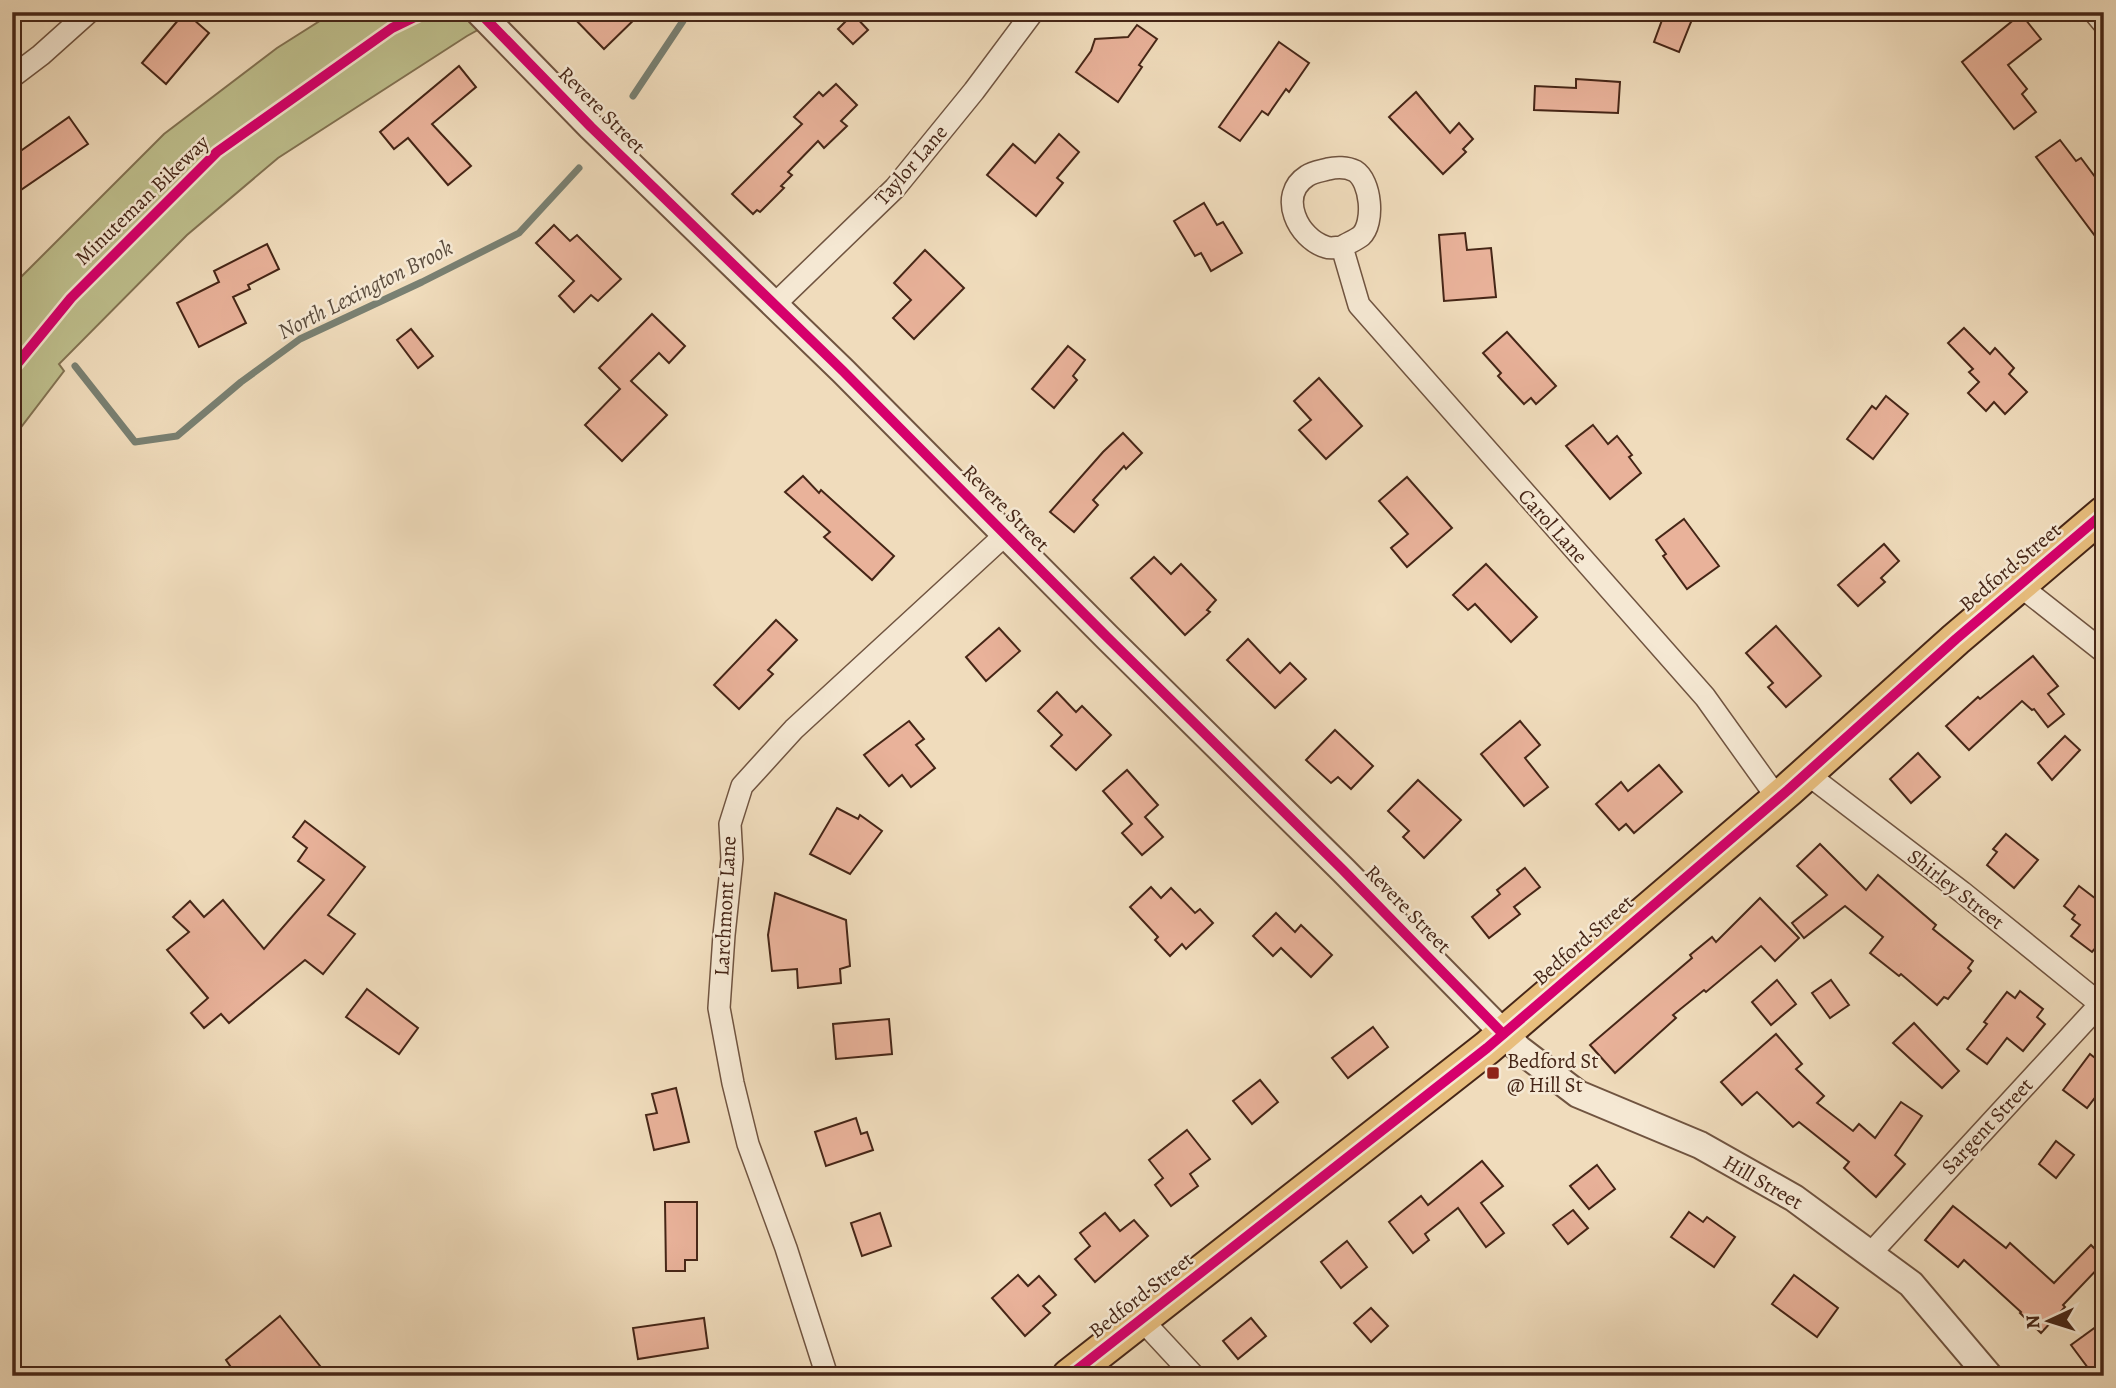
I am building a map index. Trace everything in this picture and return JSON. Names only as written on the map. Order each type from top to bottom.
[{"type":"main road","name":"Bedford Street","points":[[1069,1376],[1503,1034],[1778,799],[2104,513]]},
{"type":"street","points":[[12,76],[41,55],[89,12]]},
{"type":"street","name":"Revere Street","points":[[479,12],[599,135],[843,371],[1368,895],[1503,1034]]},
{"type":"street","name":"Taylor Lane","points":[[774,305],[895,188],[974,91],[1033,12]]},
{"type":"street","points":[[2094,12],[2104,24]]},
{"type":"street","name":"Carol Lane","points":[[1342,247],[1359,305],[1705,697],[1778,799]]},
{"type":"street","name":"Larchmont Lane","points":[[827,1376],[786,1248],[748,1144],[719,1008],[732,859],[730,824],[742,786],[794,729],[1006,534]]},
{"type":"street","points":[[2019,585],[2104,652]]},
{"type":"street","name":"Shirley Street","points":[[1806,773],[1962,892],[2102,1004]]},
{"type":"street","name":"Sargent Street","points":[[1871,1253],[2102,1004]]},
{"type":"street","name":"Hill Street","points":[[1503,1034],[1578,1094],[1711,1151],[1794,1198],[1911,1284],[1989,1376]]},
{"type":"street","points":[[1141,1319],[1194,1376]]},
{"type":"green space","points":[[334,12],[510,12],[467,36],[278,158],[187,235],[59,364],[64,371],[12,439],[12,286],[164,134],[277,48]]},
{"type":"building","points":[[185,12],[209,33],[166,84],[142,63]]},
{"type":"building","points":[[568,12],[642,12],[604,49]]},
{"type":"building","points":[[1665,12],[1695,12],[1679,52],[1654,42]]},
{"type":"building","points":[[853,14],[868,30],[853,44],[838,29]]},
{"type":"building","points":[[2021,14],[2041,39],[2008,65],[2027,89],[2022,94],[2036,112],[2014,129],[1962,62]]},
{"type":"building","points":[[1137,25],[1157,39],[1118,102],[1076,72],[1091,51],[1095,39],[1128,37]]},
{"type":"building","points":[[1279,42],[1309,63],[1289,92],[1286,89],[1268,115],[1262,111],[1240,141],[1219,127]]},
{"type":"building","points":[[459,66],[476,87],[432,124],[471,166],[448,185],[408,138],[394,149],[380,132]]},
{"type":"building","points":[[1576,79],[1620,82],[1618,113],[1534,110],[1535,86],[1576,88]]},
{"type":"building","points":[[836,84],[857,105],[841,121],[847,126],[824,148],[818,141],[788,172],[792,175],[781,186],[784,188],[760,212],[757,210],[753,214],[732,194],[802,124],[794,117],[819,92],[823,96]]},
{"type":"building","points":[[1416,92],[1450,133],[1459,123],[1473,139],[1463,149],[1466,152],[1443,174],[1389,117]]},
{"type":"building","points":[[69,117],[88,144],[12,196],[12,157]]},
{"type":"building","points":[[1059,134],[1079,152],[1057,178],[1063,183],[1036,216],[987,175],[1013,144],[1035,163]]},
{"type":"building","points":[[2060,140],[2076,161],[2081,158],[2104,189],[2104,248],[2036,157]]},
{"type":"building","points":[[1204,203],[1217,225],[1223,222],[1242,253],[1211,271],[1201,253],[1195,256],[1174,221]]},
{"type":"building","points":[[554,225],[570,241],[577,235],[621,279],[598,301],[591,295],[574,312],[559,296],[574,281],[536,243]]},
{"type":"building","points":[[1465,233],[1467,250],[1491,248],[1496,297],[1444,301],[1439,235]]},
{"type":"building","points":[[267,244],[279,269],[248,285],[250,289],[233,297],[246,323],[199,347],[177,303],[219,282],[214,271]]},
{"type":"building","points":[[925,250],[964,288],[914,339],[893,318],[911,300],[894,283]]},
{"type":"building","points":[[652,314],[685,346],[669,363],[659,353],[631,381],[667,415],[622,461],[585,425],[620,389],[599,368]]},
{"type":"building","points":[[1964,328],[1990,354],[1995,348],[2014,368],[2009,374],[2027,392],[2005,414],[1994,402],[1986,411],[1968,393],[1979,382],[1969,372],[1973,369],[1948,343]]},
{"type":"building","points":[[411,329],[433,356],[418,368],[397,340]]},
{"type":"building","points":[[1507,332],[1556,386],[1536,404],[1531,398],[1524,404],[1498,376],[1501,373],[1483,353]]},
{"type":"building","points":[[1068,346],[1085,360],[1073,376],[1077,380],[1054,408],[1032,389]]},
{"type":"building","points":[[1319,378],[1362,426],[1326,459],[1299,430],[1311,420],[1294,401]]},
{"type":"building","points":[[1886,396],[1908,414],[1873,459],[1847,439],[1872,406],[1876,409]]},
{"type":"building","points":[[1593,425],[1608,444],[1617,436],[1632,455],[1629,457],[1641,473],[1610,499],[1566,446]]},
{"type":"building","points":[[1123,433],[1142,453],[1126,469],[1124,466],[1093,500],[1098,505],[1074,532],[1050,512]]},
{"type":"building","points":[[803,476],[819,493],[821,490],[894,556],[872,580],[824,537],[830,532],[785,492]]},
{"type":"building","points":[[1407,477],[1452,528],[1407,567],[1391,548],[1408,534],[1379,501]]},
{"type":"building","points":[[1684,519],[1719,566],[1687,589],[1663,556],[1666,554],[1656,540]]},
{"type":"building","points":[[1884,544],[1899,561],[1881,578],[1885,582],[1858,606],[1838,585]]},
{"type":"building","points":[[1154,557],[1171,574],[1181,564],[1216,600],[1207,610],[1210,612],[1185,635],[1131,578]]},
{"type":"building","points":[[1486,564],[1537,617],[1511,642],[1475,604],[1468,610],[1453,595]]},
{"type":"building","points":[[776,620],[797,640],[768,670],[773,674],[739,709],[714,685]]},
{"type":"building","points":[[1776,626],[1821,676],[1786,707],[1768,687],[1773,683],[1746,653]]},
{"type":"building","points":[[999,628],[1020,651],[986,681],[966,657]]},
{"type":"building","points":[[1248,639],[1280,673],[1290,663],[1306,679],[1275,708],[1227,660]]},
{"type":"building","points":[[2033,656],[2058,686],[2048,694],[2064,714],[2048,727],[2034,709],[2022,701],[1969,750],[1946,726],[1978,697],[1980,699]]},
{"type":"building","points":[[1057,692],[1076,712],[1082,706],[1111,735],[1076,770],[1051,746],[1062,735],[1038,711]]},
{"type":"building","points":[[909,721],[924,739],[916,745],[935,768],[911,787],[902,775],[889,786],[864,755]]},
{"type":"building","points":[[1520,721],[1540,745],[1525,758],[1548,787],[1524,806],[1481,754]]},
{"type":"building","points":[[1335,730],[1373,766],[1351,789],[1338,777],[1331,783],[1306,760]]},
{"type":"building","points":[[2065,736],[2080,750],[2052,780],[2038,763]]},
{"type":"building","points":[[1918,753],[1940,777],[1911,803],[1890,779]]},
{"type":"building","points":[[1659,765],[1682,792],[1634,833],[1626,824],[1619,830],[1596,804],[1621,782],[1628,791]]},
{"type":"building","points":[[1127,770],[1158,805],[1145,817],[1163,837],[1142,855],[1122,833],[1132,824],[1103,791]]},
{"type":"building","points":[[1418,780],[1461,820],[1424,858],[1403,837],[1409,831],[1388,811]]},
{"type":"building","points":[[837,808],[858,819],[860,815],[882,831],[850,874],[810,854]]},
{"type":"building","points":[[305,821],[365,867],[328,915],[355,934],[323,974],[305,960],[229,1023],[221,1014],[204,1028],[191,1013],[208,998],[167,950],[189,932],[173,917],[190,901],[204,917],[223,900],[264,949],[324,880],[298,861],[307,848],[293,837]]},
{"type":"building","points":[[2006,834],[2038,860],[2014,888],[1987,865],[1997,852],[1993,849]]},
{"type":"building","points":[[1820,844],[1866,890],[1878,875],[1936,925],[1933,929],[1973,961],[1968,968],[1971,971],[1948,999],[1944,997],[1937,1005],[1901,974],[1899,976],[1870,953],[1883,937],[1845,906],[1804,938],[1792,923],[1827,895],[1797,866]]},
{"type":"building","points":[[1525,868],[1540,887],[1514,907],[1520,914],[1489,938],[1472,917],[1500,894],[1497,890]]},
{"type":"building","points":[[2079,886],[2104,905],[2104,938],[2092,952],[2071,936],[2080,925],[2072,919],[2075,915],[2064,906]]},
{"type":"building","points":[[1151,887],[1161,898],[1171,888],[1195,913],[1200,909],[1213,923],[1186,949],[1182,944],[1170,956],[1155,940],[1158,937],[1130,907]]},
{"type":"building","points":[[775,893],[846,920],[850,966],[840,969],[841,983],[798,988],[797,969],[772,971],[768,935]]},
{"type":"building","points":[[1760,898],[1799,938],[1775,961],[1761,946],[1706,992],[1704,990],[1673,1015],[1676,1018],[1615,1073],[1590,1045],[1692,958],[1690,955],[1712,937],[1716,942]]},
{"type":"building","points":[[1276,913],[1295,932],[1301,925],[1332,955],[1311,977],[1281,948],[1273,956],[1253,936]]},
{"type":"building","points":[[1777,980],[1796,1004],[1771,1025],[1752,1002]]},
{"type":"building","points":[[1831,980],[1849,1005],[1830,1018],[1812,993]]},
{"type":"building","points":[[367,989],[418,1028],[399,1054],[346,1017]]},
{"type":"building","points":[[2020,991],[2043,1009],[2037,1017],[2045,1024],[2023,1051],[2007,1038],[1987,1064],[1967,1049],[2007,992],[2015,998]]},
{"type":"building","points":[[889,1019],[892,1054],[836,1059],[833,1024]]},
{"type":"building","points":[[1914,1023],[1959,1071],[1942,1088],[1893,1043]]},
{"type":"building","points":[[1373,1027],[1388,1047],[1348,1078],[1332,1058]]},
{"type":"building","points":[[1776,1034],[1802,1064],[1796,1069],[1824,1096],[1817,1103],[1853,1131],[1859,1124],[1875,1138],[1901,1102],[1922,1116],[1895,1155],[1905,1164],[1876,1197],[1844,1168],[1849,1162],[1799,1122],[1793,1127],[1757,1092],[1742,1105],[1721,1082]]},
{"type":"building","points":[[2090,1054],[2104,1065],[2104,1107],[2094,1099],[2087,1108],[2063,1090]]},
{"type":"building","points":[[1260,1080],[1278,1102],[1252,1124],[1233,1101]]},
{"type":"building","points":[[676,1088],[689,1142],[654,1150],[646,1115],[657,1113],[652,1094]]},
{"type":"building","points":[[856,1118],[861,1134],[867,1132],[873,1150],[826,1166],[815,1132]]},
{"type":"building","points":[[1187,1130],[1210,1159],[1190,1174],[1198,1186],[1171,1206],[1155,1185],[1163,1178],[1149,1160]]},
{"type":"building","points":[[2056,1141],[2074,1155],[2056,1178],[2039,1164]]},
{"type":"building","points":[[1482,1161],[1503,1186],[1481,1203],[1504,1233],[1486,1247],[1458,1208],[1425,1234],[1429,1240],[1413,1253],[1389,1222],[1421,1196],[1428,1205]]},
{"type":"building","points":[[1597,1165],[1615,1189],[1589,1209],[1570,1186]]},
{"type":"building","points":[[665,1202],[697,1202],[697,1260],[685,1260],[685,1271],[666,1271]]},
{"type":"building","points":[[1953,1206],[2006,1248],[2010,1243],[2054,1283],[2091,1245],[2104,1258],[2104,1262],[2063,1305],[2065,1307],[2041,1333],[1964,1260],[1958,1267],[1925,1240]]},
{"type":"building","points":[[1573,1210],[1588,1228],[1568,1244],[1553,1225]]},
{"type":"building","points":[[1689,1212],[1703,1222],[1707,1217],[1735,1237],[1714,1267],[1671,1237]]},
{"type":"building","points":[[880,1213],[891,1246],[862,1256],[851,1223]]},
{"type":"building","points":[[1105,1213],[1120,1231],[1134,1220],[1148,1236],[1095,1282],[1075,1259],[1090,1246],[1080,1233]]},
{"type":"building","points":[[1347,1241],[1367,1267],[1341,1288],[1321,1262]]},
{"type":"building","points":[[1018,1275],[1028,1286],[1039,1276],[1056,1295],[1043,1306],[1050,1313],[1025,1336],[992,1298]]},
{"type":"building","points":[[1794,1275],[1838,1308],[1817,1337],[1772,1304]]},
{"type":"building","points":[[1371,1308],[1388,1326],[1371,1342],[1354,1323]]},
{"type":"building","points":[[280,1316],[328,1376],[237,1376],[226,1360]]},
{"type":"building","points":[[704,1318],[708,1348],[638,1359],[633,1328]]},
{"type":"building","points":[[1251,1318],[1266,1336],[1238,1359],[1223,1341]]},
{"type":"building","points":[[2104,1321],[2104,1376],[2094,1376],[2071,1345]]},
{"type":"waterway","name":"North Lexington Brook","points":[[633,96],[683,21],[686,12]]},
{"type":"waterway","name":"North Lexington Brook","points":[[75,366],[135,442],[177,436],[241,382],[300,339],[519,233],[579,168]]},
{"type":"cycle path","name":"Minuteman Bikeway","points":[[12,370],[71,298],[217,152],[392,28],[425,12]]},
{"type":"cycle path","points":[[479,12],[591,127],[843,371],[1343,870],[1503,1034]]},
{"type":"cycle path","points":[[1069,1376],[1487,1048],[1788,790],[1956,639],[2104,513]]},
{"type":"place","name":"Bedford St @ Hill St","points":[[1493,1073]]}]
